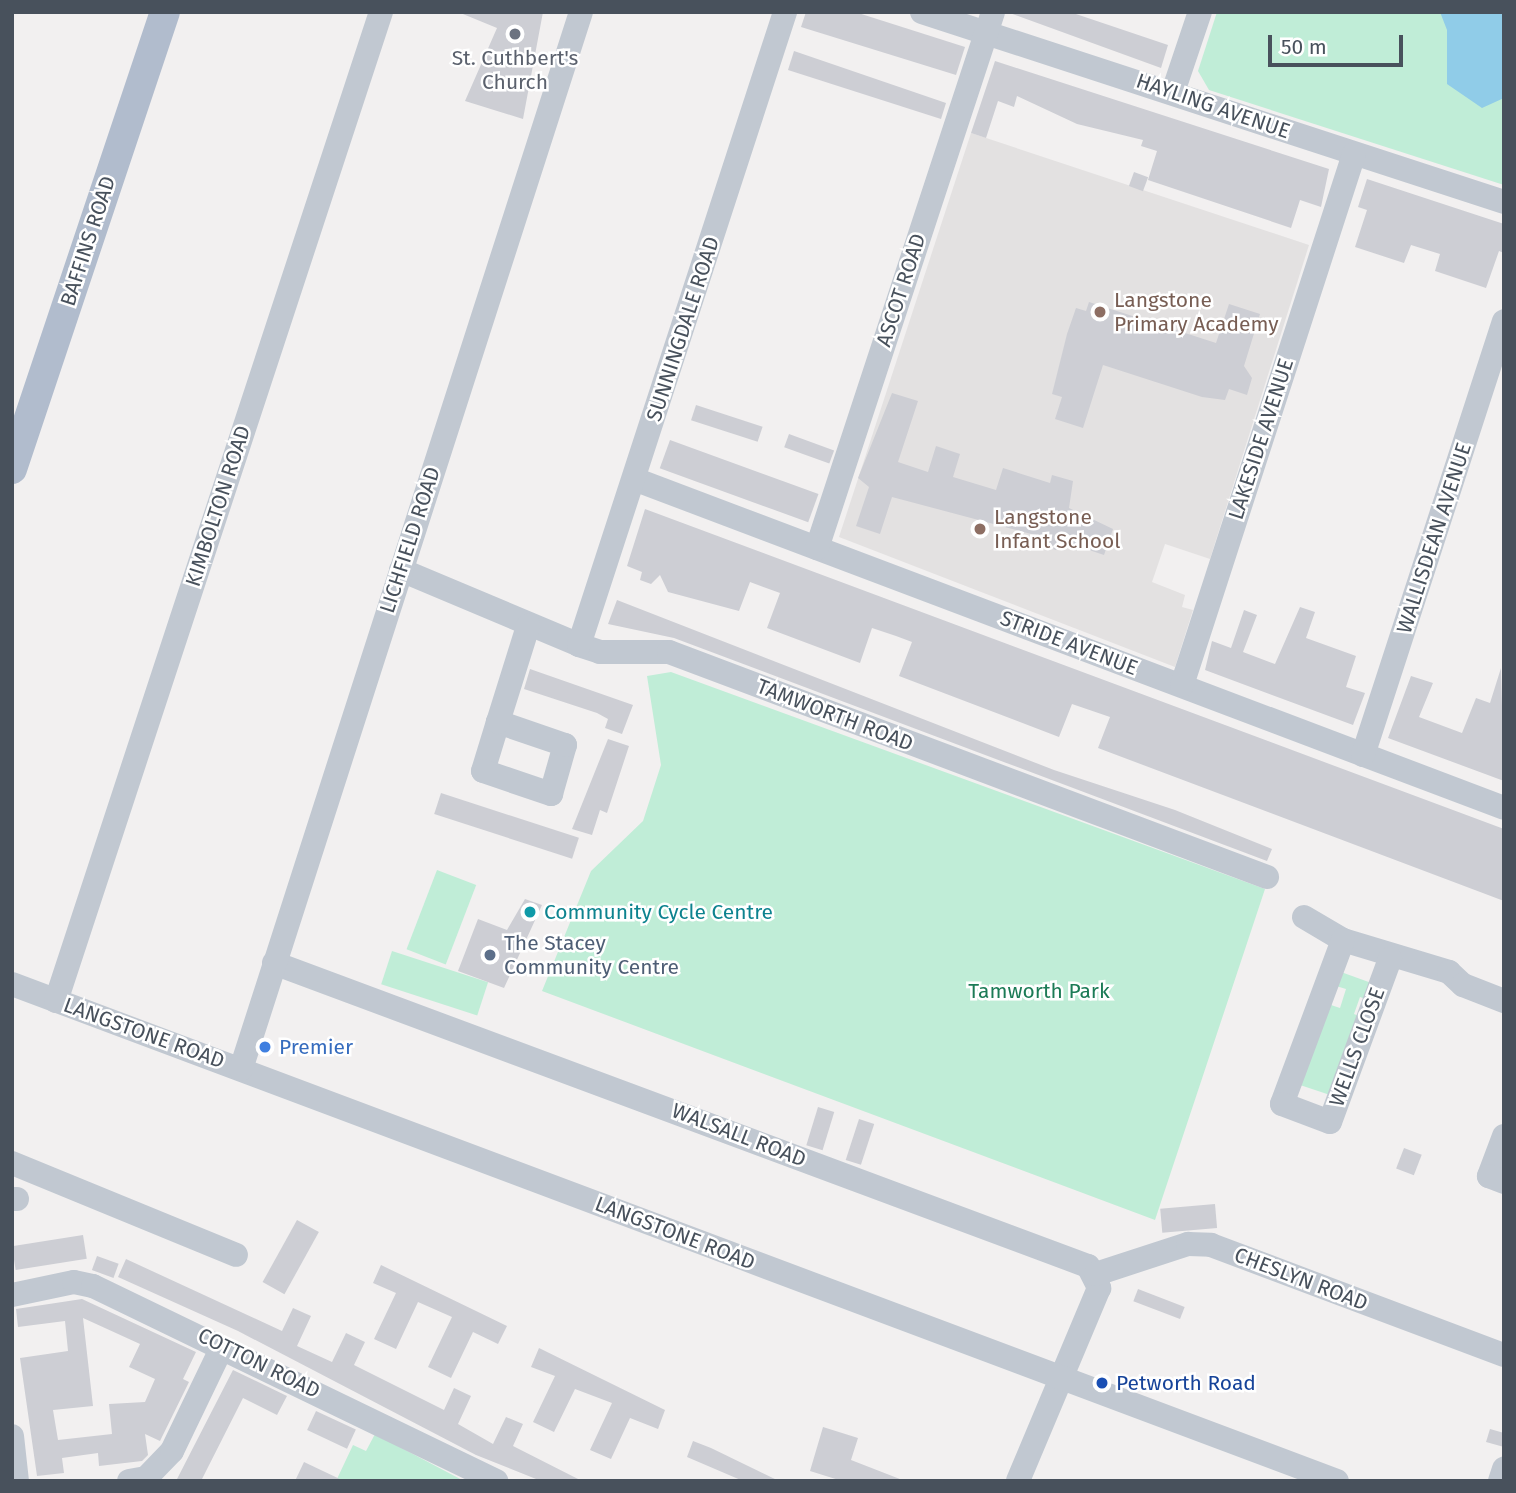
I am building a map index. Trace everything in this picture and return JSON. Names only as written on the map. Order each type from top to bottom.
[{"type":"main road","name":"BAFFINS ROAD","points":[[12,469],[164,12]]},
{"type":"street","name":"KIMBOLTON ROAD","points":[[55,1001],[381,12]]},
{"type":"street","name":"LICHFIELD ROAD","points":[[241,1069],[581,12]]},
{"type":"street","name":"SUNNINGDALE ROAD","points":[[579,645],[785,12]]},
{"type":"street","name":"HAYLING AVENUE","points":[[922,12],[989,22],[1173,92],[1504,202]]},
{"type":"street","points":[[1173,92],[1200,12]]},
{"type":"street","name":"ASCOT ROAD","points":[[817,548],[989,22]]},
{"type":"street","name":"LAKESIDE AVENUE","points":[[1182,685],[1354,154]]},
{"type":"street","name":"WALLISDEAN AVENUE","points":[[1363,755],[1504,321]]},
{"type":"street","name":"STRIDE AVENUE","points":[[634,479],[1504,808]]},
{"type":"street","name":"TAMWORTH ROAD","points":[[401,570],[528,626],[600,652],[669,652],[1267,877]]},
{"type":"street","points":[[498,722],[528,626]]},
{"type":"street","points":[[1304,917],[1343,940],[1390,959],[1449,972],[1463,985],[1504,1001]]},
{"type":"street","name":"WELLS CLOSE","points":[[1343,940],[1282,1104],[1330,1122],[1390,959]]},
{"type":"street","name":"WALSALL ROAD","points":[[274,963],[1096,1274]]},
{"type":"street","name":"LANGSTONE ROAD","points":[[12,984],[1338,1481]]},
{"type":"street","points":[[1504,1136],[1489,1176],[1504,1182]]},
{"type":"street","points":[[12,1163],[236,1255]]},
{"type":"street","name":"CHESLYN ROAD","points":[[1096,1274],[1188,1244],[1211,1245],[1504,1355]]},
{"type":"street","points":[[1018,1481],[1063,1380],[1099,1288],[1096,1274]]},
{"type":"street","name":"COTTON ROAD","points":[[12,1295],[74,1282],[93,1286],[222,1346],[496,1481]]},
{"type":"street","points":[[129,1481],[146,1478],[172,1451],[222,1346]]},
{"type":"street","points":[[12,1436],[17,1481]]},
{"type":"street","points":[[1500,1481],[1504,1469]]},
{"type":"shaded area","name":"Langstone Primary Academy","points":[[971,133],[1309,245],[1210,559],[1165,544],[1152,582],[1185,595],[1182,607],[1193,610],[1175,667],[839,537]]},
{"type":"green space","points":[[1217,12],[1504,12],[1504,185],[1209,90],[1198,71]]},
{"type":"green space","name":"Tamworth Park","points":[[671,672],[1265,889],[1155,1220],[542,991],[591,871],[643,821],[661,765],[647,676]]},
{"type":"green space","points":[[437,870],[476,885],[446,964],[407,949]]},
{"type":"green space","points":[[392,951],[488,982],[477,1015],[381,984]]},
{"type":"green space","points":[[1341,972],[1377,985],[1371,1001],[1360,997],[1354,1014],[1364,1018],[1336,1097],[1300,1085],[1328,1004],[1340,1008],[1346,989],[1336,986]]},
{"type":"green space","points":[[375,1434],[464,1481],[336,1481],[353,1445],[366,1451]]},
{"type":"water","points":[[1440,12],[1504,12],[1504,98],[1482,108],[1447,84],[1447,30]]},
{"type":"building","points":[[458,12],[543,12],[523,119],[465,101],[497,28]]},
{"type":"building","points":[[806,12],[855,12],[965,47],[956,75],[801,27]]},
{"type":"building","points":[[1007,12],[1070,12],[1168,45],[1161,68]]},
{"type":"building","points":[[794,51],[946,103],[941,119],[788,70]]},
{"type":"building","points":[[995,61],[1329,169],[1321,207],[1300,200],[1291,228],[1148,180],[1157,151],[1141,146],[1143,140],[1077,124],[1017,96],[1014,107],[998,101],[986,138],[971,133]]},
{"type":"building","points":[[1134,172],[1148,177],[1143,191],[1129,186]]},
{"type":"building","points":[[1367,179],[1504,224],[1504,253],[1499,251],[1486,288],[1435,271],[1440,254],[1411,245],[1404,263],[1355,247],[1367,210],[1358,207]]},
{"type":"building","points":[[1089,302],[1216,343],[1229,304],[1260,314],[1244,366],[1252,378],[1247,395],[1229,389],[1225,400],[1202,397],[1103,365],[1083,428],[1055,419],[1062,397],[1052,394],[1067,334],[1076,308],[1086,311]]},
{"type":"building","points":[[892,393],[918,401],[898,462],[928,472],[936,446],[960,454],[953,477],[996,490],[1003,468],[1050,483],[1052,475],[1073,481],[1069,508],[1113,529],[1104,555],[1059,540],[1056,550],[1032,542],[1035,535],[892,497],[880,534],[856,526],[869,487],[858,478]]},
{"type":"building","points":[[696,405],[763,427],[758,442],[691,420]]},
{"type":"building","points":[[789,434],[834,450],[829,464],[784,447]]},
{"type":"building","points":[[670,440],[818,494],[808,522],[660,468]]},
{"type":"building","points":[[645,509],[1504,829],[1504,901],[1098,748],[1110,717],[1072,704],[1059,737],[899,676],[912,642],[896,636],[872,628],[860,663],[767,628],[780,593],[750,582],[739,611],[668,592],[660,575],[651,584],[640,580],[642,572],[627,566]]},
{"type":"building","points":[[617,600],[1054,770],[1175,810],[1272,849],[1267,861],[674,638],[608,624]]},
{"type":"building","points":[[1300,607],[1315,612],[1306,638],[1356,656],[1346,687],[1365,693],[1353,725],[1205,670],[1212,641],[1231,648],[1244,610],[1257,615],[1243,652],[1275,664]]},
{"type":"building","points":[[1501,668],[1504,781],[1388,738],[1411,676],[1433,683],[1419,717],[1462,733],[1476,698],[1490,703]]},
{"type":"building","points":[[530,669],[633,705],[622,734],[605,728],[608,719],[597,713],[524,689]]},
{"type":"building","points":[[608,739],[629,746],[607,813],[600,810],[592,835],[572,829]]},
{"type":"building","points":[[441,793],[579,838],[572,859],[434,814]]},
{"type":"building","name":"The Stacey Community Centre","points":[[525,899],[542,905],[504,988],[458,971],[478,919],[507,930]]},
{"type":"building","points":[[818,1107],[834,1112],[823,1150],[806,1145]]},
{"type":"building","points":[[859,1119],[874,1124],[861,1165],[846,1160]]},
{"type":"building","points":[[1404,1148],[1422,1155],[1414,1175],[1396,1169]]},
{"type":"building","points":[[1215,1204],[1217,1228],[1162,1233],[1160,1209]]},
{"type":"building","points":[[297,1220],[319,1232],[284,1294],[263,1282]]},
{"type":"building","points":[[83,1235],[87,1259],[16,1270],[12,1246]]},
{"type":"building","points":[[97,1256],[119,1264],[113,1278],[92,1270]]},
{"type":"building","points":[[126,1259],[282,1331],[293,1308],[311,1316],[297,1346],[332,1362],[346,1333],[365,1342],[354,1365],[444,1410],[454,1388],[471,1396],[458,1424],[493,1444],[506,1417],[523,1424],[513,1446],[582,1481],[541,1481],[476,1455],[238,1331],[118,1277]]},
{"type":"building","points":[[381,1265],[507,1326],[498,1344],[473,1332],[451,1378],[428,1367],[452,1317],[418,1302],[396,1349],[374,1339],[396,1293],[373,1283]]},
{"type":"building","points":[[1138,1289],[1185,1307],[1180,1319],[1133,1301]]},
{"type":"building","points":[[82,1299],[196,1352],[183,1379],[189,1382],[160,1441],[145,1434],[148,1455],[142,1461],[99,1466],[98,1453],[62,1458],[64,1473],[37,1476],[20,1358],[68,1351],[65,1321],[18,1327],[16,1309]],"holes":[[[83,1318],[140,1344],[129,1367],[155,1379],[145,1402],[109,1404],[112,1434],[58,1440],[53,1410],[93,1406]]]},
{"type":"building","points":[[539,1348],[665,1410],[658,1429],[630,1418],[611,1459],[590,1450],[612,1403],[575,1389],[554,1432],[533,1422],[555,1376],[531,1367]]},
{"type":"building","points":[[233,1370],[287,1396],[277,1415],[243,1398],[201,1481],[176,1481]]},
{"type":"building","points":[[316,1411],[356,1430],[347,1449],[307,1430]]},
{"type":"building","points":[[823,1427],[858,1438],[851,1460],[905,1481],[842,1481],[810,1471]]},
{"type":"building","points":[[1490,1429],[1504,1433],[1504,1447],[1486,1442]]},
{"type":"building","points":[[693,1441],[779,1481],[743,1481],[687,1457]]},
{"type":"building","points":[[304,1462],[344,1481],[295,1481]]},
{"type":"place","name":"St. Cuthbert's Church","points":[[515,34]]},
{"type":"place","name":"Langstone Primary Academy","points":[[1100,312]]},
{"type":"place","name":"Langstone Infant School","points":[[980,529]]},
{"type":"place","name":"Community Cycle Centre","points":[[530,912]]},
{"type":"place","name":"The Stacey Community Centre","points":[[490,955]]},
{"type":"place","name":"Premier","points":[[265,1047]]},
{"type":"place","name":"Petworth Road","points":[[1102,1383]]}]
